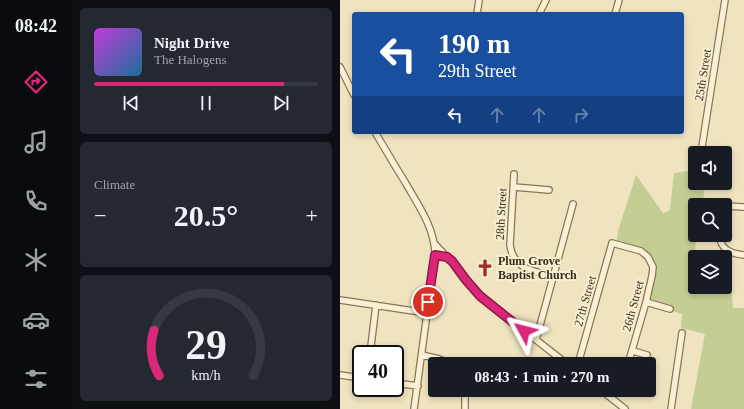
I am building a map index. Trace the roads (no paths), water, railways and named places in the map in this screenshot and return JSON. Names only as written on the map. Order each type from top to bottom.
[{"type":"street","points":[[478,12],[479,0]]},
{"type":"street","points":[[540,12],[546,0]]},
{"type":"street","points":[[616,12],[619,0]]},
{"type":"street","name":"25th Street","points":[[702,146],[725,0]]},
{"type":"street","points":[[340,67],[352,91]]},
{"type":"street","points":[[376,134],[426,219],[434,243],[435,255],[414,409]]},
{"type":"street","name":"28th Street","points":[[514,174],[510,245],[512,255],[514,260],[522,266],[553,276]]},
{"type":"street","points":[[514,187],[549,190]]},
{"type":"street","points":[[536,340],[573,204]]},
{"type":"street","points":[[732,206],[744,207]]},
{"type":"street","points":[[721,242],[725,249],[730,253],[744,255]]},
{"type":"street","points":[[434,243],[452,261],[480,296],[558,357]]},
{"type":"street","name":"26th Street","points":[[612,243],[641,251],[648,257],[653,266],[646,302],[631,357]]},
{"type":"street","name":"27th Street","points":[[580,357],[612,243]]},
{"type":"street","points":[[435,255],[447,257]]},
{"type":"street","points":[[340,300],[427,314]]},
{"type":"street","points":[[646,302],[670,309]]},
{"type":"street","points":[[371,345],[376,305]]},
{"type":"street","points":[[671,409],[682,333]]},
{"type":"street","name":"26th Street","points":[[633,351],[647,355]]},
{"type":"street","points":[[422,355],[431,357]]},
{"type":"street","points":[[340,375],[352,377]]},
{"type":"street","points":[[404,384],[418,386]]},
{"type":"street","points":[[465,397],[465,409]]},
{"type":"street","points":[[613,397],[625,409]]},
{"type":"place","name":"Plum Grove Baptist Church","points":[[485,268]]}]
